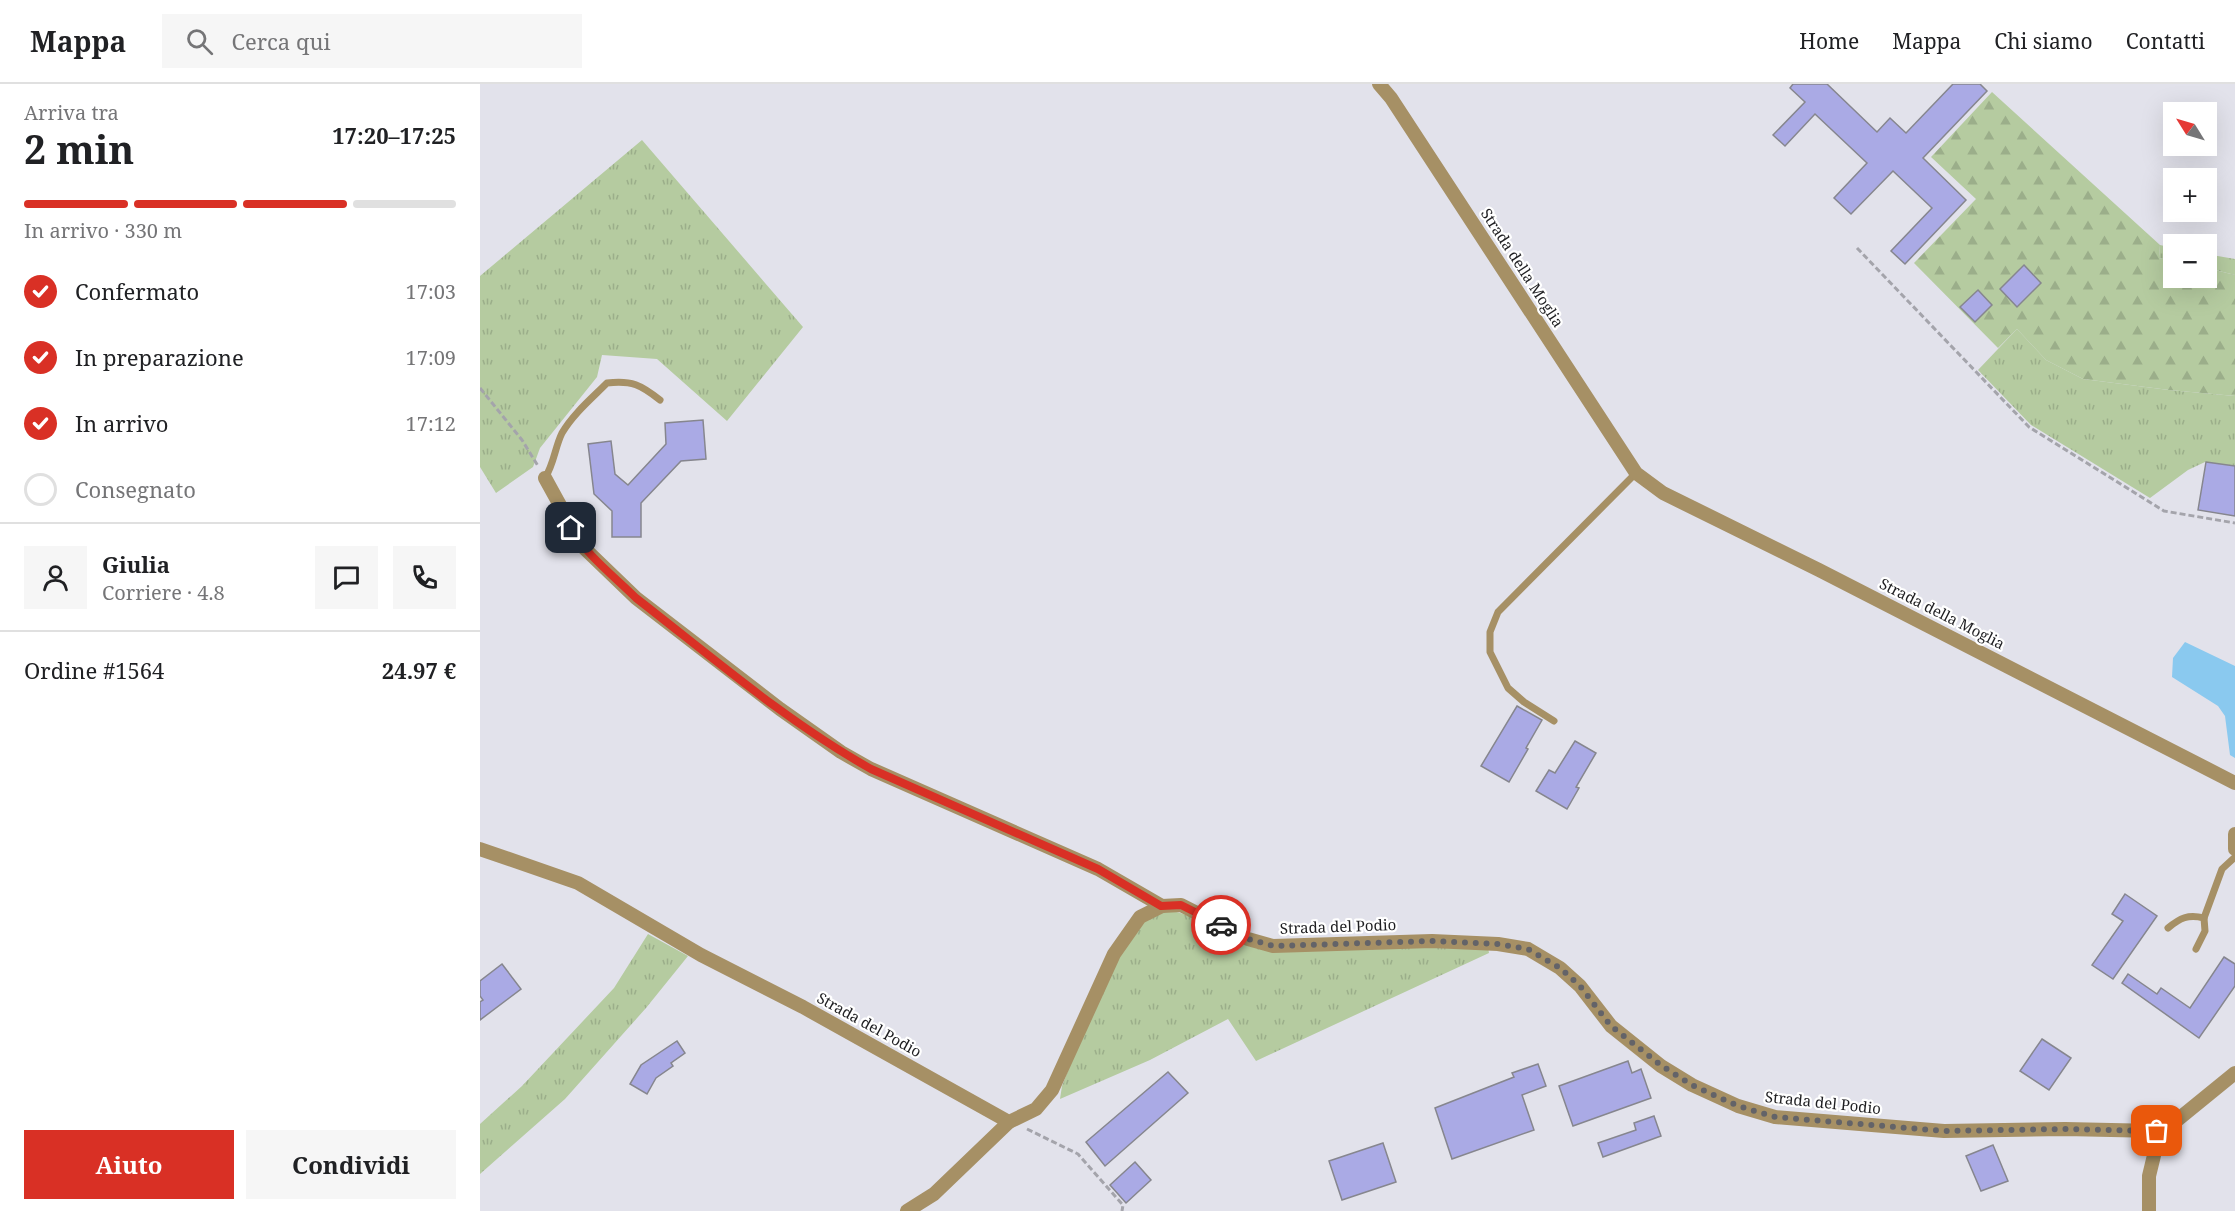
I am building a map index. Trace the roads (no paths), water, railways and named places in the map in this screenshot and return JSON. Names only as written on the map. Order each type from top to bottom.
[{"type":"street","name":"Strada della Moglia","points":[[1379,84],[1391,98],[1636,472],[1663,493],[1840,580],[2235,783]]},
{"type":"street","points":[[1391,98],[1394,84]]},
{"type":"street","points":[[545,478],[583,547],[636,598],[780,709],[841,752],[871,769],[1098,869],[1161,906]]},
{"type":"street","points":[[2235,834],[2235,849]]},
{"type":"street","name":"Strada del Podio","points":[[480,849],[578,884],[700,956],[803,1007],[1009,1122]]},
{"type":"street","name":"Strada del Podio","points":[[1161,906],[1181,905],[1248,939],[1274,946],[1432,941],[1498,944],[1528,949],[1560,968],[1580,986],[1611,1026],[1662,1066],[1692,1085],[1738,1106],[1775,1117],[1944,1131],[2065,1129],[2157,1131]]},
{"type":"street","points":[[907,1211],[934,1194],[1009,1122],[1036,1109],[1052,1090],[1113,954],[1140,917],[1161,906]]},
{"type":"street","points":[[2149,1211],[2150,1176],[2157,1143],[2157,1131],[2176,1121],[2235,1073]]},
{"type":"lane","points":[[545,478],[554,460],[561,435],[607,383],[642,386],[660,400]]},
{"type":"lane","points":[[1554,721],[1524,702],[1508,688],[1490,652],[1490,632],[1498,612],[1636,472]]},
{"type":"lane","points":[[2196,949],[2205,931],[2204,918],[2222,870],[2235,857]]},
{"type":"lane","points":[[2168,928],[2180,918],[2194,916],[2204,918]]},
{"type":"water","points":[[2185,642],[2235,666],[2235,758],[2230,755],[2225,716],[2218,706],[2172,677],[2173,658]]}]
